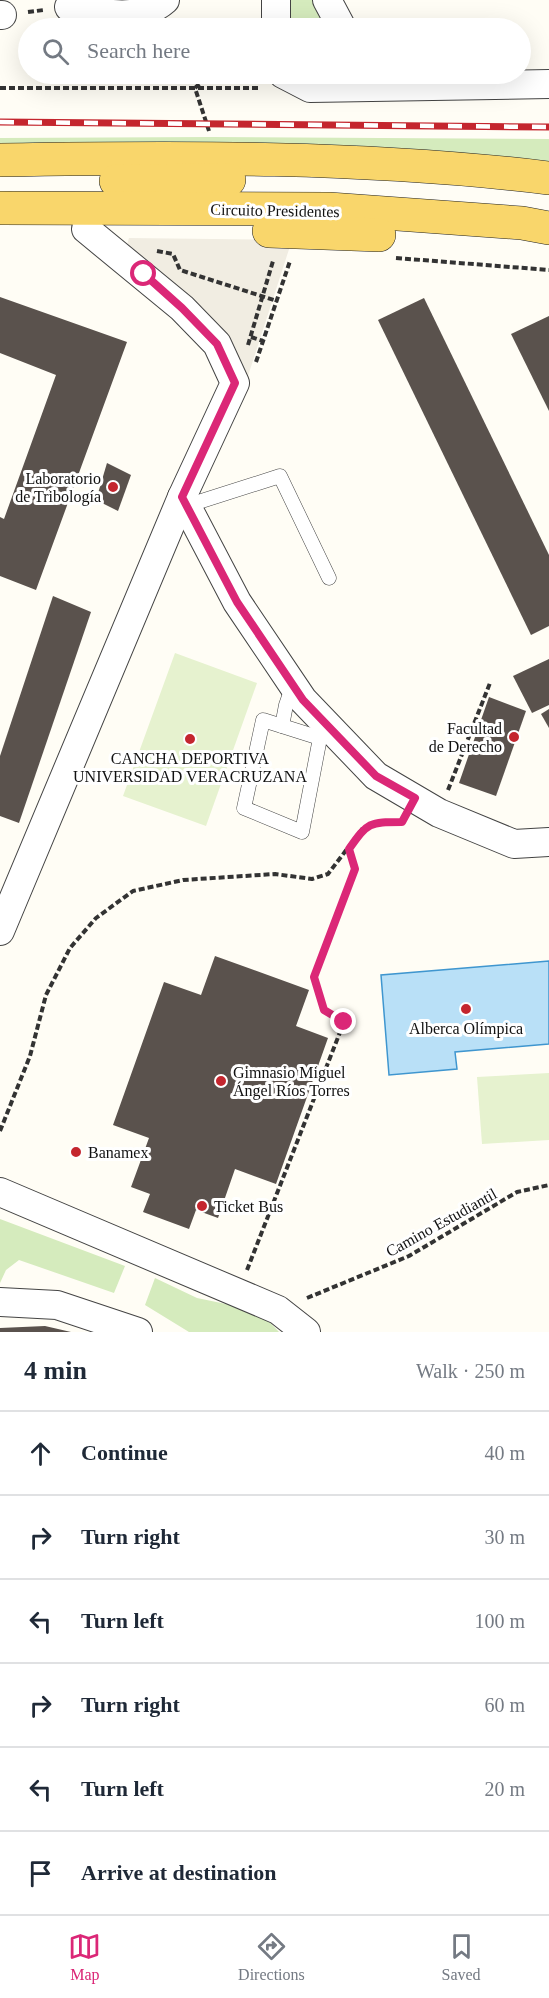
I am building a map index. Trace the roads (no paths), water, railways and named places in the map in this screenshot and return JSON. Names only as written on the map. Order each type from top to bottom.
[{"type":"main road","points":[[0,160],[183,157],[476,169],[549,178]]},
{"type":"main road","name":"Circuito Presidentes","points":[[0,182],[213,180],[549,187]]},
{"type":"main road","name":"Circuito Presidentes","points":[[0,208],[330,209],[522,223],[548,233]]},
{"type":"main road","points":[[0,231],[86,229],[287,245],[548,233]]},
{"type":"street","points":[[69,7],[112,15],[153,11],[165,0]]},
{"type":"street","points":[[276,0],[276,18]]},
{"type":"street","points":[[327,0],[337,18]]},
{"type":"street","points":[[289,84],[310,88],[348,84]]},
{"type":"street","points":[[531,84],[549,84]]},
{"type":"street","points":[[0,931],[235,383],[217,344],[182,308],[86,229]]},
{"type":"street","points":[[184,501],[237,602],[303,700],[376,776],[439,813],[514,844],[549,842]]},
{"type":"street","points":[[0,1192],[278,1310],[306,1332]]},
{"type":"street","points":[[0,1302],[57,1305],[138,1332]]},
{"type":"lane","points":[[184,501],[280,476],[330,578]]},
{"type":"lane","points":[[282,726],[293,685]]},
{"type":"lane","points":[[263,720],[282,726],[320,738],[302,832],[244,808],[263,720]]},
{"type":"water","name":"Alberca Olímpica","points":[[549,961],[549,1044],[455,1052],[457,1069],[389,1075],[381,975]]},
{"type":"railway","points":[[0,122],[549,127]]},
{"type":"place","name":"Laboratorio de Tribología","points":[[113,487]]},
{"type":"place","name":"Facultad de Derecho","points":[[514,737]]},
{"type":"place","name":"CANCHA DEPORTIVA UNIVERSIDAD VERACRUZANA","points":[[190,739]]},
{"type":"place","name":"Alberca Olímpica","points":[[466,1009]]},
{"type":"place","name":"Gimnasio Miguel Ángel Ríos Torres","points":[[221,1081]]},
{"type":"place","name":"Banamex","points":[[76,1152]]},
{"type":"place","name":"Ticket Bus","points":[[202,1206]]}]
